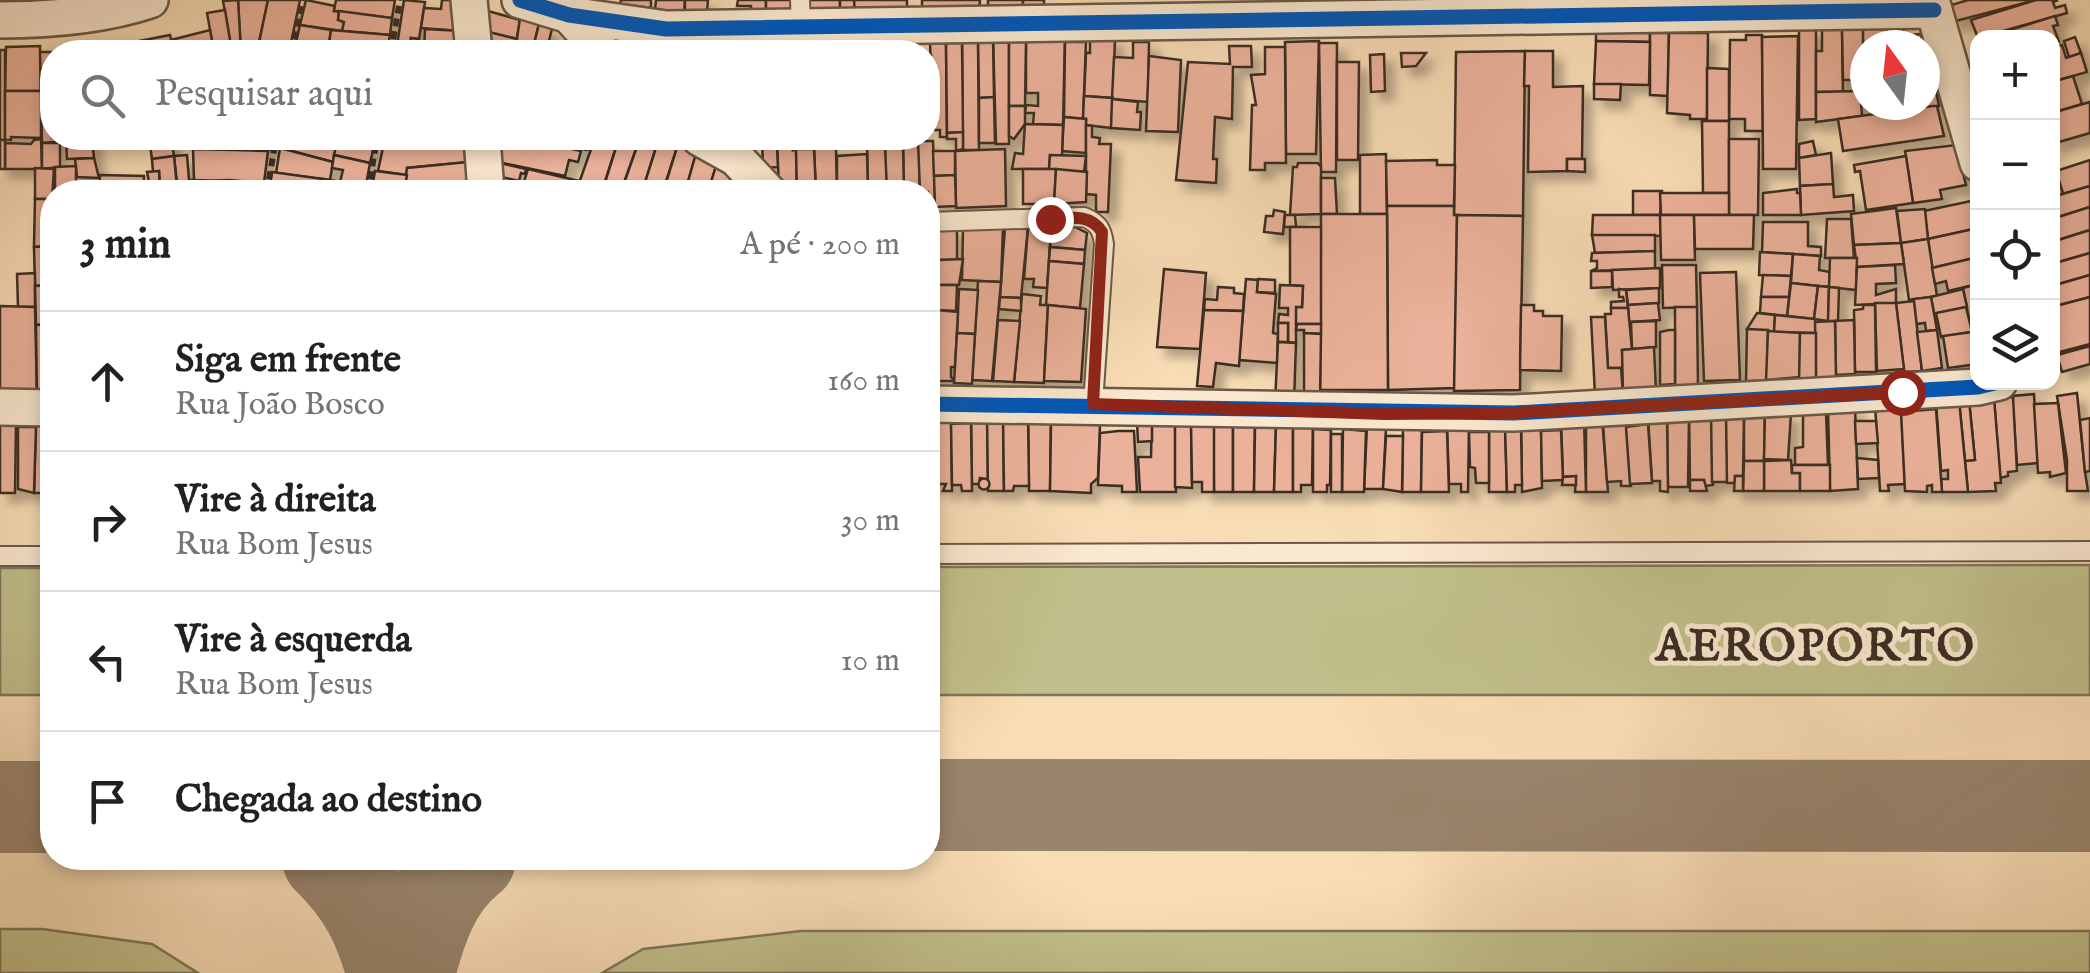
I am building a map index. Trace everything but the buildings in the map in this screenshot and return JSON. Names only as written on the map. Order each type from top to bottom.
[{"type":"street","points":[[0,20],[41,20],[125,8],[150,0]]},
{"type":"street","points":[[469,0],[473,40]]},
{"type":"street","points":[[520,0],[569,14],[666,29],[800,14],[915,18],[1932,5],[1970,136]]},
{"type":"street","points":[[569,14],[592,40]]},
{"type":"street","points":[[483,150],[485,180]]},
{"type":"street","points":[[722,150],[736,158],[757,180]]},
{"type":"street","points":[[940,404],[1093,404],[1384,414],[1514,413],[1970,387]]},
{"type":"street","points":[[0,407],[40,408]]},
{"type":"lane","points":[[940,222],[1084,218],[1096,222],[1104,244],[1093,404]]},
{"type":"lane","points":[[940,554],[2090,551]]},
{"type":"lane","points":[[0,556],[40,556]]},
{"type":"path","points":[[295,40],[303,0]]},
{"type":"path","points":[[393,40],[400,0]]},
{"type":"path","points":[[268,180],[274,150]]},
{"type":"path","points":[[370,180],[376,150]]},
{"type":"shaded area","points":[[2090,565],[2090,695],[940,695],[940,567]]},
{"type":"shaded area","points":[[0,568],[40,568],[40,695],[0,695]]},
{"type":"shaded area","points":[[0,929],[42,929],[152,944],[198,973],[0,973]]},
{"type":"shaded area","points":[[801,931],[2090,931],[2090,973],[602,973],[643,949]]},
{"type":"taxiway","points":[[940,805],[2090,806]]},
{"type":"taxiway","points":[[0,807],[40,807]]},
{"type":"taxiway","points":[[339,870],[369,911],[393,973]]},
{"type":"taxiway","points":[[409,973],[424,925],[438,895],[456,870]]},
{"type":"cycle path","points":[[520,0],[569,15],[666,29],[1934,10]]},
{"type":"cycle path","points":[[940,404],[1514,413],[1970,387]]},
{"type":"district","name":"AEROPORTO","points":[[1816,644]]},
{"type":"route","points":[[1050,219],[1084,218],[1096,222],[1102,232],[1093,404],[1384,414],[1514,413],[1902,392]]}]
